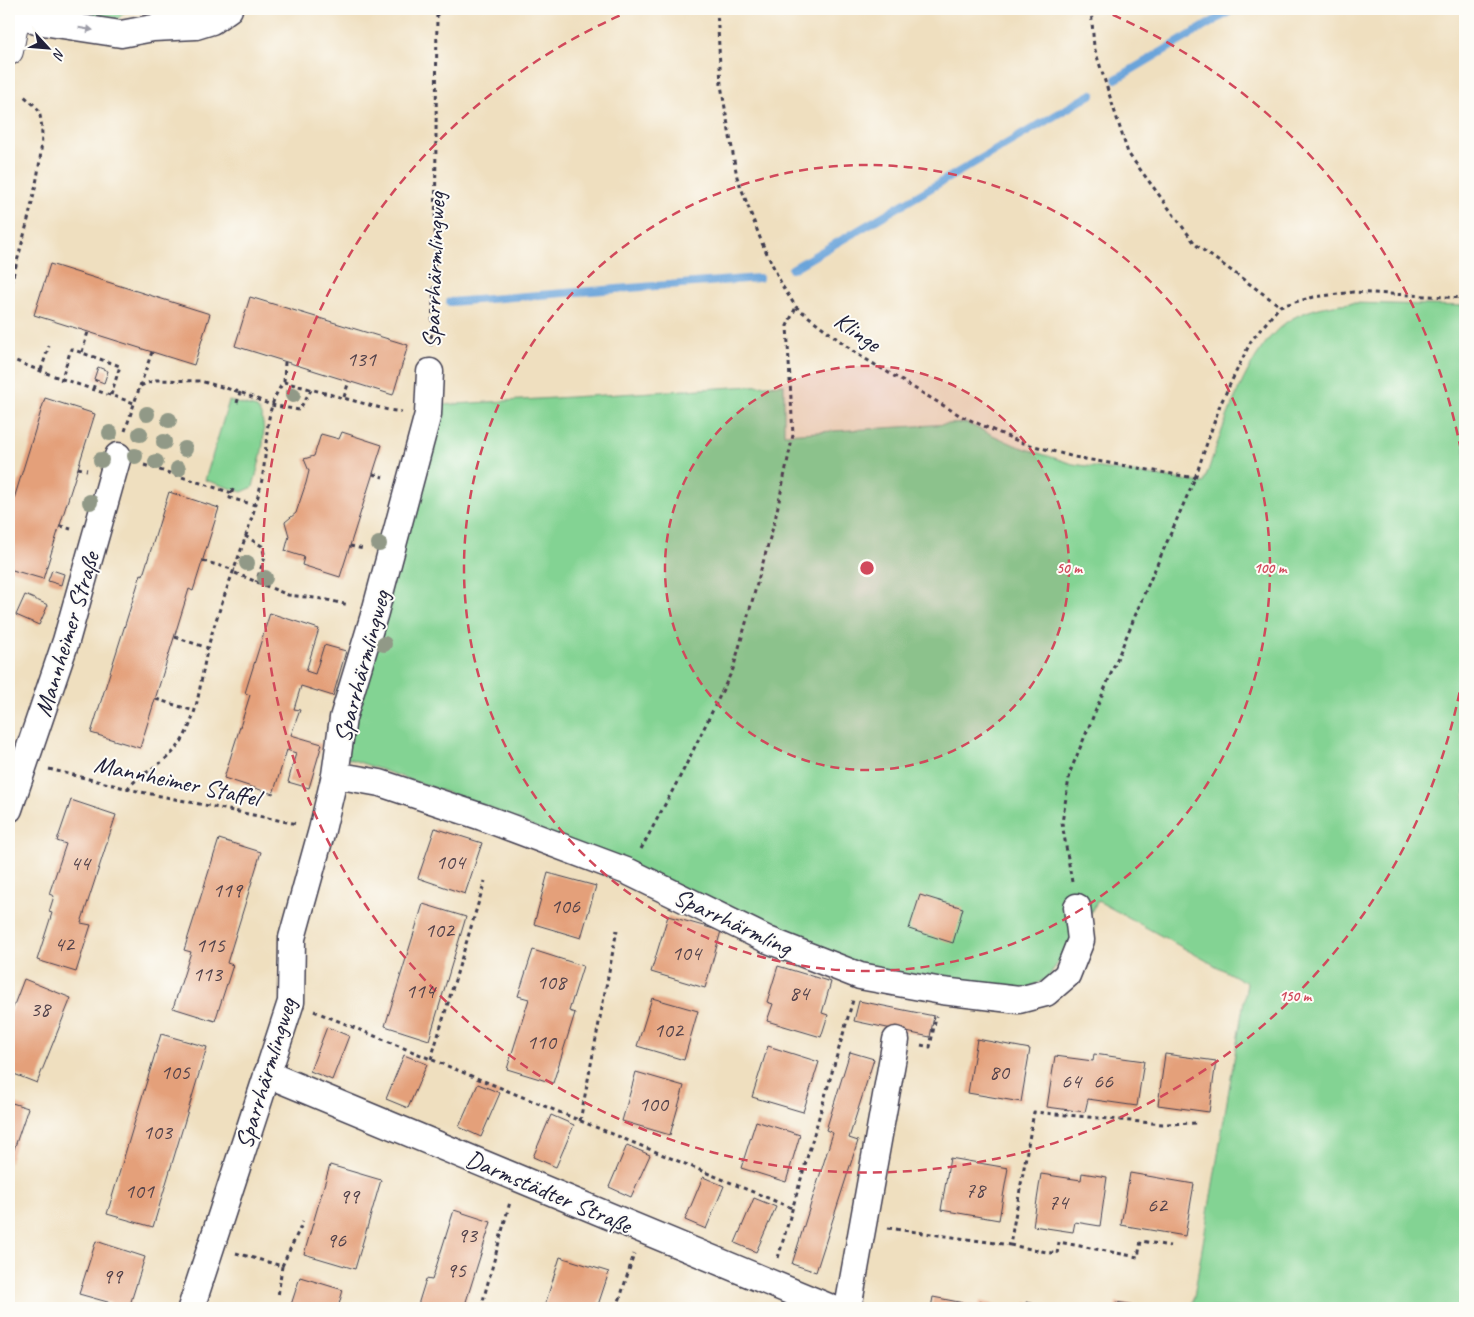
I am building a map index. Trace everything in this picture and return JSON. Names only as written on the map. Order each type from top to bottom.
[{"type":"main road","points":[[9,51],[17,9]]},
{"type":"street","points":[[26,9],[36,21],[121,34],[154,18],[196,26],[212,21],[229,9]]},
{"type":"street","name":"Sparrhärmlingweg","points":[[191,1308],[290,1002],[292,938],[335,775],[343,718],[375,612],[428,414],[430,372]]},
{"type":"street","name":"Mannheimer Straße","points":[[9,809],[41,717],[78,598],[118,456]]},
{"type":"street","name":"Sparrhärmling","points":[[335,775],[380,783],[482,817],[629,872],[768,940],[860,976],[942,991],[1019,1000],[1046,993],[1067,975],[1081,940],[1077,907]]},
{"type":"street","points":[[848,1308],[896,1040]]},
{"type":"street","name":"Darmstädter Straße","points":[[267,1074],[831,1308]]},
{"type":"path","name":"Sparrhärmlingweg","points":[[430,372],[435,261],[437,9]]},
{"type":"path","name":"Klinge","points":[[717,9],[721,85],[737,177],[762,244],[782,287],[796,307],[857,354],[960,416],[1012,438],[1074,457],[1195,478]]},
{"type":"path","points":[[1092,9],[1094,47],[1128,153],[1196,245],[1280,306]]},
{"type":"path","points":[[9,291],[34,188],[43,135],[37,108],[23,95]]},
{"type":"path","points":[[1077,907],[1062,823],[1070,772],[1195,478],[1220,405],[1251,341],[1280,306],[1314,297],[1352,292],[1465,298]]},
{"type":"path","points":[[629,872],[682,773],[733,669],[775,520],[793,435],[787,326],[796,307]]},
{"type":"path","points":[[82,352],[88,332]]},
{"type":"path","points":[[41,370],[49,346]]},
{"type":"path","points":[[61,381],[71,349],[82,352],[120,366],[111,395]]},
{"type":"path","points":[[152,352],[118,456],[232,491],[230,498],[255,505]]},
{"type":"path","points":[[9,358],[41,370],[61,381],[93,389],[134,403]]},
{"type":"path","points":[[127,789],[165,760],[180,744],[194,712],[208,648],[225,595],[235,572],[261,483],[271,405],[277,391],[284,382],[285,362]]},
{"type":"path","points":[[93,389],[96,380]]},
{"type":"path","points":[[140,386],[156,380],[188,380],[240,392],[271,405],[299,410],[311,390]]},
{"type":"path","points":[[344,397],[349,381]]},
{"type":"path","points":[[284,382],[388,410]]},
{"type":"path","points":[[237,403],[240,392]]},
{"type":"path","points":[[78,468],[87,470]]},
{"type":"path","points":[[60,526],[71,529]]},
{"type":"path","points":[[245,536],[262,546],[264,551],[265,557],[256,582]]},
{"type":"path","points":[[203,561],[235,572],[288,595],[323,599],[375,612]]},
{"type":"path","points":[[175,637],[208,648]]},
{"type":"path","points":[[156,699],[194,712]]},
{"type":"path","name":"Mannheimer Staffel","points":[[24,762],[127,789],[322,830]]},
{"type":"path","points":[[431,1059],[485,881]]},
{"type":"path","points":[[580,1121],[617,930]]},
{"type":"path","points":[[896,1040],[930,1047],[942,991]]},
{"type":"path","points":[[290,1002],[792,1208]]},
{"type":"path","points":[[770,1284],[844,1031]]},
{"type":"path","points":[[1010,1245],[1034,1112],[1163,1124],[1196,1123]]},
{"type":"path","points":[[481,1308],[517,1178]]},
{"type":"path","points":[[278,1297],[282,1266],[303,1222]]},
{"type":"path","points":[[863,1225],[1010,1245],[1057,1254],[1060,1242],[1138,1257],[1142,1241],[1170,1246]]},
{"type":"path","points":[[617,1308],[642,1230]]},
{"type":"path","points":[[211,1246],[282,1266]]},
{"type":"green space","points":[[44,9],[127,9],[118,19],[43,12]]},
{"type":"green space","points":[[1351,303],[1465,306],[1465,1308],[1192,1308],[1247,983],[1098,901],[1048,978],[1020,992],[857,968],[486,806],[347,758],[352,720],[440,405],[784,384],[784,434],[966,423],[1017,446],[1073,464],[1204,483],[1227,416],[1249,368],[1262,347],[1277,330],[1293,318],[1321,308]]},
{"type":"green space","points":[[229,401],[257,408],[263,426],[264,436],[253,487],[242,492],[205,480]]},
{"type":"building","points":[[50,264],[210,314],[194,365],[34,315]]},
{"type":"building","points":[[250,297],[408,345],[393,395],[235,346]]},
{"type":"building","points":[[98,367],[108,371],[104,383],[94,379]]},
{"type":"building","points":[[45,398],[95,414],[43,579],[9,569],[9,515]]},
{"type":"building","points":[[342,432],[382,445],[340,577],[302,565],[304,557],[285,551],[289,536],[285,522],[296,513],[306,483],[309,471],[304,459],[314,456],[321,434],[339,439]]},
{"type":"building","points":[[169,492],[219,508],[193,591],[189,589],[140,748],[91,733]]},
{"type":"building","points":[[52,570],[64,574],[61,585],[48,581]]},
{"type":"building","points":[[25,595],[48,605],[39,625],[16,615]]},
{"type":"building","points":[[270,613],[319,629],[306,671],[315,674],[324,645],[346,651],[333,696],[301,686],[294,709],[300,710],[291,735],[322,744],[309,788],[288,782],[296,753],[287,750],[273,794],[224,778],[250,695],[245,693]]},
{"type":"building","points":[[71,800],[116,815],[81,923],[91,925],[76,972],[37,960],[52,913],[49,912],[54,896],[49,894],[66,844],[57,841]]},
{"type":"building","points":[[435,828],[482,843],[465,894],[418,878]]},
{"type":"building","points":[[219,839],[261,852],[227,963],[233,965],[215,1021],[173,1008],[191,952],[184,950]]},
{"type":"building","points":[[548,873],[596,886],[581,938],[534,924]]},
{"type":"building","points":[[920,895],[963,908],[953,943],[909,929]]},
{"type":"building","points":[[423,904],[466,917],[429,1040],[385,1026]]},
{"type":"building","points":[[668,916],[721,931],[705,988],[651,972]]},
{"type":"building","points":[[533,950],[583,966],[569,1011],[575,1013],[553,1083],[507,1069],[529,999],[518,996]]},
{"type":"building","points":[[778,966],[831,982],[822,1013],[828,1015],[821,1037],[767,1021],[773,1004],[767,1002]]},
{"type":"building","points":[[24,979],[71,998],[37,1083],[9,1072],[9,1018]]},
{"type":"building","points":[[652,998],[698,1011],[684,1060],[637,1046]]},
{"type":"building","points":[[859,1001],[934,1016],[930,1037],[854,1021]]},
{"type":"building","points":[[327,1027],[349,1036],[332,1080],[310,1071]]},
{"type":"building","points":[[161,1034],[207,1047],[153,1227],[107,1214]]},
{"type":"building","points":[[977,1039],[1030,1049],[1021,1102],[968,1093]]},
{"type":"building","points":[[768,1046],[819,1062],[803,1112],[752,1097]]},
{"type":"building","points":[[850,1052],[874,1059],[849,1138],[858,1141],[816,1272],[792,1264],[833,1133],[826,1130]]},
{"type":"building","points":[[1094,1054],[1144,1061],[1137,1106],[1088,1099],[1085,1112],[1047,1107],[1055,1056],[1093,1061]]},
{"type":"building","points":[[1165,1054],[1216,1061],[1209,1112],[1158,1105]]},
{"type":"building","points":[[404,1055],[427,1064],[408,1108],[386,1099]]},
{"type":"building","points":[[636,1072],[684,1086],[670,1135],[622,1121]]},
{"type":"building","points":[[478,1084],[500,1093],[481,1137],[459,1127]]},
{"type":"building","points":[[9,1102],[28,1108],[9,1164]]},
{"type":"building","points":[[551,1115],[574,1125],[556,1167],[533,1157]]},
{"type":"building","points":[[756,1121],[800,1135],[786,1182],[741,1168]]},
{"type":"building","points":[[627,1145],[650,1155],[631,1197],[609,1187]]},
{"type":"building","points":[[950,1158],[1008,1168],[999,1220],[941,1210]]},
{"type":"building","points":[[330,1165],[381,1180],[355,1269],[304,1254]]},
{"type":"building","points":[[1082,1173],[1107,1177],[1100,1226],[1075,1222],[1073,1232],[1033,1226],[1041,1174],[1081,1180]]},
{"type":"building","points":[[1130,1173],[1194,1184],[1185,1236],[1121,1225]]},
{"type":"building","points":[[703,1177],[724,1186],[706,1229],[685,1220]]},
{"type":"building","points":[[754,1198],[776,1207],[756,1252],[735,1243]]},
{"type":"building","points":[[454,1210],[491,1222],[464,1308],[417,1308],[426,1279],[432,1280]]},
{"type":"building","points":[[96,1241],[145,1257],[129,1308],[79,1294]]},
{"type":"building","points":[[560,1257],[609,1272],[597,1308],[544,1308]]},
{"type":"building","points":[[300,1277],[343,1290],[338,1308],[290,1308]]},
{"type":"building","points":[[933,1297],[979,1306],[980,1301],[1012,1308],[931,1308]]},
{"type":"building","points":[[1026,1302],[1051,1307],[1051,1308],[1024,1308]]},
{"type":"building","points":[[1116,1302],[1148,1307],[1148,1308],[1115,1308]]},
{"type":"waterway","points":[[1116,79],[1234,9]]},
{"type":"waterway","points":[[792,269],[1092,94]]},
{"type":"waterway","points":[[450,302],[759,278]]}]
